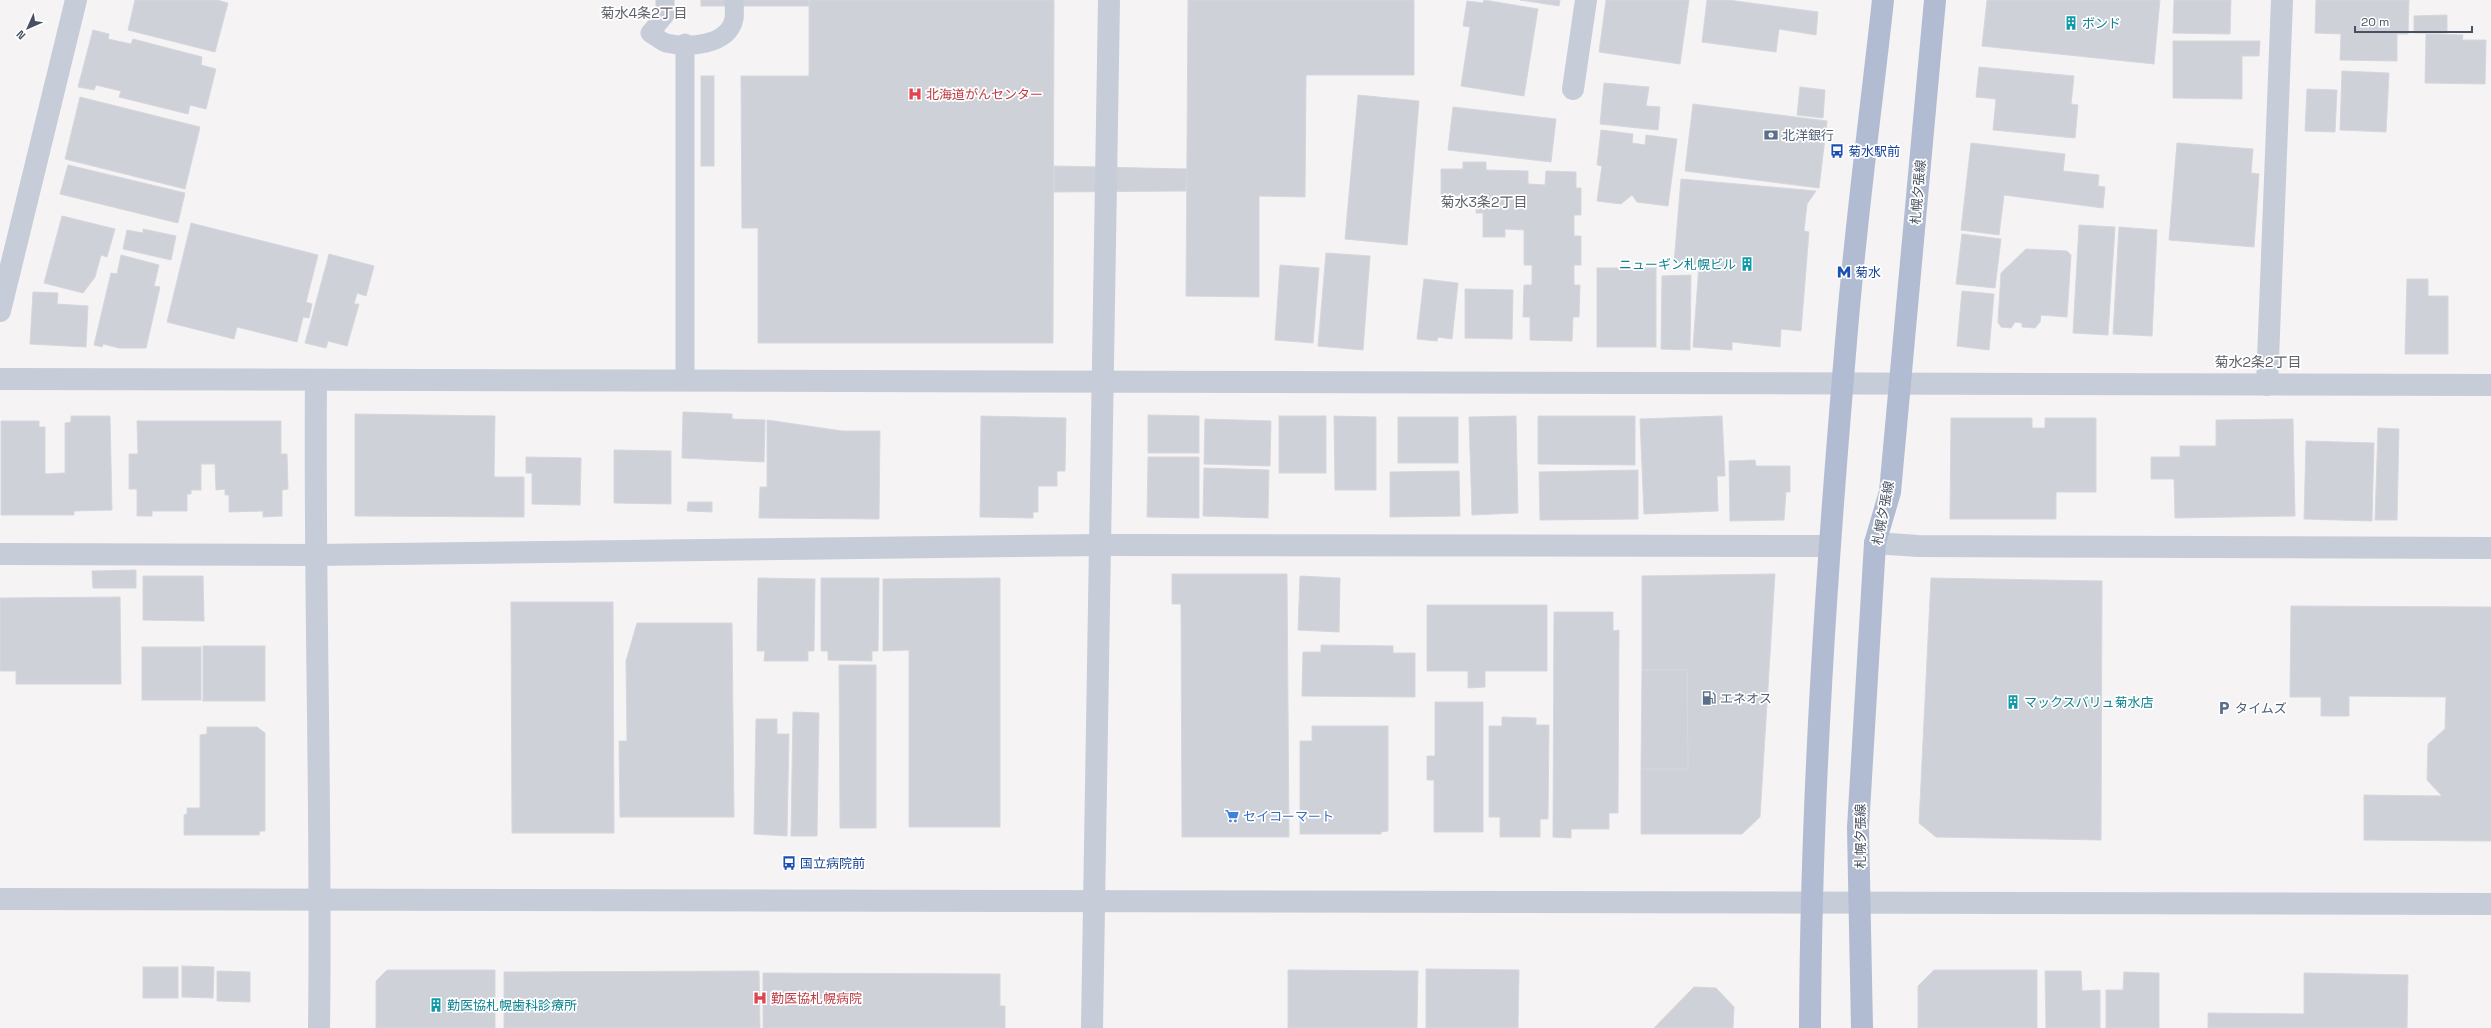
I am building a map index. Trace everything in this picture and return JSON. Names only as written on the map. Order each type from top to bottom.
[{"type":"main road","points":[[1810,1028],[1812,830],[1829,546],[1847,329],[1883,0]]},
{"type":"main road","name":"札幌夕張線","points":[[1862,1028],[1861,904],[1858,828],[1876,543],[1890,492],[1892,446],[1900,384],[1935,0]]},
{"type":"street","points":[[0,311],[76,0]]},
{"type":"street","points":[[1092,1028],[1096,900],[1102,383],[1109,0]]},
{"type":"street","points":[[1573,89],[1586,0]]},
{"type":"street","points":[[2267,385],[2282,0]]},
{"type":"street","points":[[0,379],[1102,383],[2491,385]]},
{"type":"street","points":[[316,380],[314,556],[321,900],[319,1028]]},
{"type":"street","points":[[1876,543],[1918,546],[2491,548]]},
{"type":"street","points":[[0,554],[314,556],[1100,545],[1829,546]]},
{"type":"street","points":[[0,899],[1096,900],[1861,904],[2491,904]]},
{"type":"lane","points":[[665,0],[665,15],[650,33],[666,42],[685,43],[710,43],[720,38],[729,30],[734,19],[734,0]]},
{"type":"lane","points":[[685,43],[685,381]]},
{"type":"building","points":[[135,0],[217,0],[228,3],[215,52],[128,30]]},
{"type":"building","points":[[701,0],[809,0],[809,6],[701,6]]},
{"type":"building","points":[[809,0],[1054,0],[1053,343],[758,343],[758,228],[742,228],[741,76],[809,76]]},
{"type":"building","points":[[1188,0],[1414,0],[1414,75],[1306,75],[1305,197],[1259,196],[1259,297],[1186,296]]},
{"type":"building","points":[[1484,0],[1538,9],[1524,96],[1461,86],[1470,27],[1463,26],[1467,1],[1483,3]]},
{"type":"building","points":[[1520,0],[1560,0],[1559,6]]},
{"type":"building","points":[[1606,0],[1689,0],[1680,64],[1599,52]]},
{"type":"building","points":[[1707,0],[1728,0],[1818,12],[1816,35],[1779,29],[1776,52],[1702,42]]},
{"type":"building","name":"ボンド","points":[[1987,0],[2160,0],[2154,64],[1982,46]]},
{"type":"building","points":[[2174,0],[2231,0],[2230,34],[2173,33]]},
{"type":"building","points":[[2316,0],[2409,0],[2408,34],[2397,34],[2397,61],[2340,60],[2341,34],[2315,33]]},
{"type":"building","points":[[2447,15],[2447,33],[2414,33],[2414,16]]},
{"type":"building","points":[[93,30],[109,34],[108,39],[131,44],[133,39],[202,57],[201,65],[216,69],[206,109],[190,105],[188,114],[119,97],[121,91],[96,85],[94,90],[78,87]]},
{"type":"building","points":[[2426,34],[2463,35],[2462,40],[2486,40],[2485,84],[2425,83]]},
{"type":"building","points":[[2173,41],[2260,41],[2259,56],[2242,56],[2242,99],[2173,98]]},
{"type":"building","points":[[1979,67],[2074,76],[2071,104],[2078,105],[2075,138],[1993,130],[1996,99],[1976,97]]},
{"type":"building","points":[[2342,71],[2389,73],[2386,132],[2340,130]]},
{"type":"building","points":[[701,76],[714,76],[714,166],[701,166]]},
{"type":"building","points":[[1604,83],[1649,87],[1646,106],[1660,107],[1658,130],[1600,124]]},
{"type":"building","points":[[1800,87],[1825,90],[1823,118],[1797,115]]},
{"type":"building","points":[[2307,89],[2337,90],[2335,132],[2305,131]]},
{"type":"building","points":[[1358,95],[1419,101],[1407,245],[1345,239]]},
{"type":"building","points":[[80,97],[200,127],[185,189],[65,159]]},
{"type":"building","points":[[1693,104],[1827,121],[1819,188],[1685,171]]},
{"type":"building","points":[[1453,107],[1556,119],[1551,162],[1448,150]]},
{"type":"building","points":[[1601,130],[1633,134],[1632,143],[1645,145],[1646,135],[1677,139],[1668,206],[1637,202],[1632,195],[1621,204],[1597,201],[1602,166],[1597,165]]},
{"type":"building","points":[[1971,143],[2065,154],[2063,171],[2099,175],[2098,186],[2105,187],[2103,208],[2004,195],[1999,235],[1961,230]]},
{"type":"building","points":[[2177,143],[2253,149],[2251,173],[2259,174],[2254,247],[2169,240]]},
{"type":"building","points":[[1463,162],[1486,162],[1486,170],[1528,171],[1528,184],[1545,185],[1546,171],[1576,172],[1576,188],[1581,188],[1581,215],[1574,215],[1574,236],[1581,236],[1581,265],[1574,265],[1574,285],[1580,285],[1579,317],[1573,317],[1572,341],[1530,340],[1530,317],[1523,317],[1524,285],[1532,285],[1532,265],[1524,265],[1524,230],[1505,229],[1505,237],[1483,237],[1483,213],[1476,213],[1477,196],[1441,195],[1441,169],[1463,169]]},
{"type":"building","points":[[68,165],[185,193],[178,223],[60,194]]},
{"type":"building","points":[[1054,166],[1187,169],[1186,191],[1054,192]]},
{"type":"building","name":"ニューギン札幌ビル","points":[[1681,179],[1816,191],[1807,204],[1804,231],[1809,232],[1801,331],[1781,329],[1780,347],[1732,342],[1732,350],[1693,347],[1699,265],[1674,263]]},
{"type":"building","points":[[62,216],[115,229],[107,257],[101,255],[95,277],[83,293],[44,283]]},
{"type":"building","points":[[191,223],[318,255],[306,302],[312,304],[309,318],[303,317],[297,342],[237,327],[234,339],[167,322]]},
{"type":"building","points":[[2079,225],[2115,227],[2108,335],[2073,333]]},
{"type":"building","points":[[2119,227],[2157,230],[2152,336],[2113,334]]},
{"type":"building","points":[[143,229],[176,236],[171,260],[123,249],[127,230],[143,233]]},
{"type":"building","points":[[1962,234],[2001,239],[1995,288],[1956,284]]},
{"type":"building","points":[[2026,249],[2067,251],[2071,255],[2067,317],[2041,315],[2040,322],[2035,328],[2022,327],[2022,323],[2015,322],[2011,328],[2001,327],[1998,322],[2001,273]]},
{"type":"building","points":[[1326,253],[1370,256],[1363,350],[1318,346]]},
{"type":"building","points":[[329,254],[374,266],[366,296],[357,293],[354,304],[359,304],[347,346],[328,341],[326,348],[305,343]]},
{"type":"building","points":[[121,255],[159,265],[154,286],[160,287],[146,348],[119,348],[103,344],[102,347],[94,345],[111,273],[117,274]]},
{"type":"building","points":[[1280,265],[1319,268],[1313,343],[1275,340]]},
{"type":"building","points":[[1597,268],[1656,268],[1656,347],[1597,347]]},
{"type":"building","points":[[1691,275],[1690,350],[1661,349],[1662,276]]},
{"type":"building","points":[[1424,279],[1458,283],[1452,339],[1438,337],[1437,341],[1417,339]]},
{"type":"building","points":[[2407,279],[2428,279],[2428,296],[2448,296],[2448,354],[2405,354]]},
{"type":"building","points":[[1465,289],[1513,290],[1512,339],[1465,338]]},
{"type":"building","points":[[1962,291],[1994,294],[1989,350],[1957,346]]},
{"type":"building","points":[[33,292],[58,293],[57,304],[88,306],[86,347],[30,344]]},
{"type":"building","points":[[683,412],[732,414],[732,419],[765,420],[764,462],[682,458]]},
{"type":"building","points":[[355,414],[495,416],[494,477],[524,477],[524,517],[355,516]]},
{"type":"building","points":[[1148,415],[1199,416],[1199,453],[1148,453]]},
{"type":"building","points":[[71,416],[110,416],[112,510],[74,511],[74,515],[1,515],[1,421],[39,421],[39,427],[45,427],[45,474],[65,473],[65,423],[71,422]]},
{"type":"building","points":[[981,416],[1066,418],[1065,471],[1057,471],[1057,486],[1038,486],[1038,512],[1033,512],[1033,518],[980,517]]},
{"type":"building","points":[[1279,416],[1326,416],[1326,473],[1279,473]]},
{"type":"building","points":[[1334,416],[1376,417],[1376,490],[1335,490]]},
{"type":"building","points":[[1516,416],[1518,513],[1472,515],[1469,417]]},
{"type":"building","points":[[1538,416],[1635,416],[1635,465],[1538,464]]},
{"type":"building","points":[[1722,416],[1725,476],[1717,476],[1718,511],[1644,514],[1640,419]]},
{"type":"building","points":[[1398,417],[1458,417],[1458,463],[1398,463]]},
{"type":"building","points":[[1951,418],[2032,418],[2032,428],[2045,428],[2045,418],[2096,418],[2096,492],[2056,492],[2056,519],[1950,519]]},
{"type":"building","points":[[1205,419],[1271,421],[1270,466],[1204,464]]},
{"type":"building","points":[[2293,419],[2295,516],[2175,518],[2174,479],[2151,479],[2151,457],[2180,457],[2180,446],[2216,446],[2216,420]]},
{"type":"building","points":[[767,420],[842,431],[880,431],[879,519],[759,518],[760,487],[767,487]]},
{"type":"building","points":[[137,421],[281,421],[281,454],[287,454],[288,489],[282,490],[282,516],[263,517],[263,511],[229,512],[229,495],[225,495],[225,489],[216,490],[215,464],[201,464],[201,490],[191,490],[191,494],[187,494],[187,511],[152,511],[152,516],[137,516],[137,489],[129,489],[129,454],[138,454]]},
{"type":"building","points":[[2378,428],[2399,429],[2397,520],[2375,520]]},
{"type":"building","points":[[2306,441],[2374,443],[2372,521],[2304,519]]},
{"type":"building","points":[[614,450],[671,451],[671,504],[614,503]]},
{"type":"building","points":[[526,457],[581,458],[580,505],[532,504],[532,473],[526,473]]},
{"type":"building","points":[[1148,457],[1199,457],[1199,518],[1147,517]]},
{"type":"building","points":[[1755,460],[1756,466],[1790,466],[1790,492],[1786,492],[1784,520],[1730,521],[1729,461]]},
{"type":"building","points":[[1204,468],[1269,470],[1268,518],[1203,516]]},
{"type":"building","points":[[1638,470],[1638,519],[1540,520],[1539,472]]},
{"type":"building","points":[[1459,471],[1460,516],[1390,517],[1390,472]]},
{"type":"building","points":[[688,502],[712,502],[712,512],[687,511]]},
{"type":"building","points":[[136,570],[136,588],[93,588],[92,571]]},
{"type":"building","points":[[1172,574],[1287,574],[1289,837],[1182,837],[1181,604],[1172,604]]},
{"type":"building","points":[[1775,574],[1760,817],[1742,834],[1641,834],[1641,769],[1688,769],[1687,670],[1642,670],[1642,576]]},
{"type":"building","points":[[143,576],[203,576],[204,621],[143,620]]},
{"type":"building","points":[[1300,576],[1340,578],[1339,632],[1298,630]]},
{"type":"building","points":[[758,578],[815,579],[814,651],[808,651],[808,661],[764,661],[765,651],[757,651]]},
{"type":"building","points":[[821,578],[879,578],[878,651],[872,651],[872,661],[828,660],[828,651],[821,651]]},
{"type":"building","points":[[1000,578],[1000,827],[909,827],[909,650],[883,651],[883,579]]},
{"type":"building","name":"マックスバリュ菊水店","points":[[1931,578],[2102,581],[2101,840],[1936,837],[1919,823]]},
{"type":"building","points":[[120,597],[121,684],[16,684],[16,671],[0,671],[0,598]]},
{"type":"building","points":[[511,602],[613,602],[614,833],[512,833]]},
{"type":"building","points":[[1427,605],[1547,605],[1547,671],[1485,671],[1485,687],[1468,688],[1468,671],[1427,671]]},
{"type":"building","points":[[2291,606],[2491,607],[2491,841],[2364,840],[2364,795],[2442,796],[2427,780],[2428,744],[2445,729],[2446,697],[2349,696],[2349,716],[2321,716],[2321,697],[2290,697]]},
{"type":"building","points":[[1554,612],[1613,612],[1613,631],[1619,630],[1618,813],[1609,813],[1609,829],[1571,829],[1571,838],[1553,837]]},
{"type":"building","points":[[637,623],[732,623],[734,817],[620,817],[619,741],[627,741],[626,661]]},
{"type":"building","points":[[1321,645],[1393,646],[1393,653],[1415,653],[1415,697],[1302,696],[1303,652],[1321,652]]},
{"type":"building","points":[[203,646],[265,646],[265,701],[203,701]]},
{"type":"building","points":[[142,647],[201,647],[201,700],[142,700]]},
{"type":"building","points":[[839,665],[876,665],[876,828],[840,828]]},
{"type":"building","points":[[1642,670],[1687,670],[1688,769],[1641,769]]},
{"type":"building","points":[[1435,702],[1483,702],[1483,832],[1434,832],[1434,780],[1427,780],[1427,756],[1435,756]]},
{"type":"building","points":[[793,712],[819,713],[817,836],[791,836]]},
{"type":"building","points":[[1502,717],[1536,718],[1536,725],[1549,725],[1548,819],[1540,819],[1540,837],[1500,837],[1500,817],[1489,817],[1489,726],[1502,726]]},
{"type":"building","points":[[756,719],[777,719],[777,734],[789,734],[787,836],[754,834]]},
{"type":"building","points":[[1312,726],[1388,726],[1388,831],[1381,832],[1381,834],[1300,834],[1300,741],[1312,741]]},
{"type":"building","points":[[207,727],[257,727],[265,733],[265,831],[260,831],[259,835],[184,835],[184,815],[187,814],[187,808],[200,808],[200,735],[207,734]]},
{"type":"building","points":[[182,966],[214,967],[213,998],[182,997]]},
{"type":"building","points":[[143,967],[178,967],[178,998],[143,998]]},
{"type":"building","points":[[1426,969],[1519,970],[1518,1028],[1426,1028]]},
{"type":"building","name":"勤医協札幌歯科診療所","points":[[387,970],[495,970],[495,1028],[376,1028],[376,981]]},
{"type":"building","points":[[1288,970],[1418,971],[1417,1028],[1288,1028]]},
{"type":"building","points":[[1934,970],[2037,970],[2037,1028],[1918,1028],[1918,986]]},
{"type":"building","points":[[217,971],[250,972],[250,1002],[217,1001]]},
{"type":"building","points":[[759,971],[760,1028],[504,1028],[504,972]]},
{"type":"building","points":[[2045,971],[2081,971],[2082,991],[2100,990],[2100,1028],[2046,1028]]},
{"type":"building","points":[[2124,972],[2159,973],[2159,1028],[2106,1028],[2106,990],[2123,990]]},
{"type":"building","points":[[763,973],[1000,974],[1000,1006],[1005,1006],[1005,1028],[763,1028]]},
{"type":"building","points":[[2304,973],[2408,975],[2407,1028],[2208,1028],[2208,1013],[2304,1014]]},
{"type":"building","points":[[1694,987],[1716,988],[1734,1007],[1733,1028],[1654,1028]]},
{"type":"place","name":"ボンド","points":[[2071,23]]},
{"type":"place","name":"北海道がんセンター","points":[[915,94]]},
{"type":"place","name":"北洋銀行","points":[[1771,135]]},
{"type":"place","name":"菊水駅前","points":[[1837,151]]},
{"type":"place","name":"ニューギン札幌ビル","points":[[1747,264]]},
{"type":"place","name":"菊水","points":[[1844,272]]},
{"type":"place","name":"エネオス","points":[[1709,698]]},
{"type":"place","name":"マックスバリュ菊水店","points":[[2013,702]]},
{"type":"place","name":"タイムズ","points":[[2224,708]]},
{"type":"place","name":"セイコーマート","points":[[1232,816]]},
{"type":"place","name":"国立病院前","points":[[789,863]]},
{"type":"place","name":"勤医協札幌病院","points":[[760,998]]},
{"type":"place","name":"勤医協札幌歯科診療所","points":[[436,1005]]},
{"type":"district","name":"菊水4条2丁目","points":[[644,13]]},
{"type":"district","name":"菊水3条2丁目","points":[[1484,202]]},
{"type":"district","name":"菊水2条2丁目","points":[[2258,362]]}]
